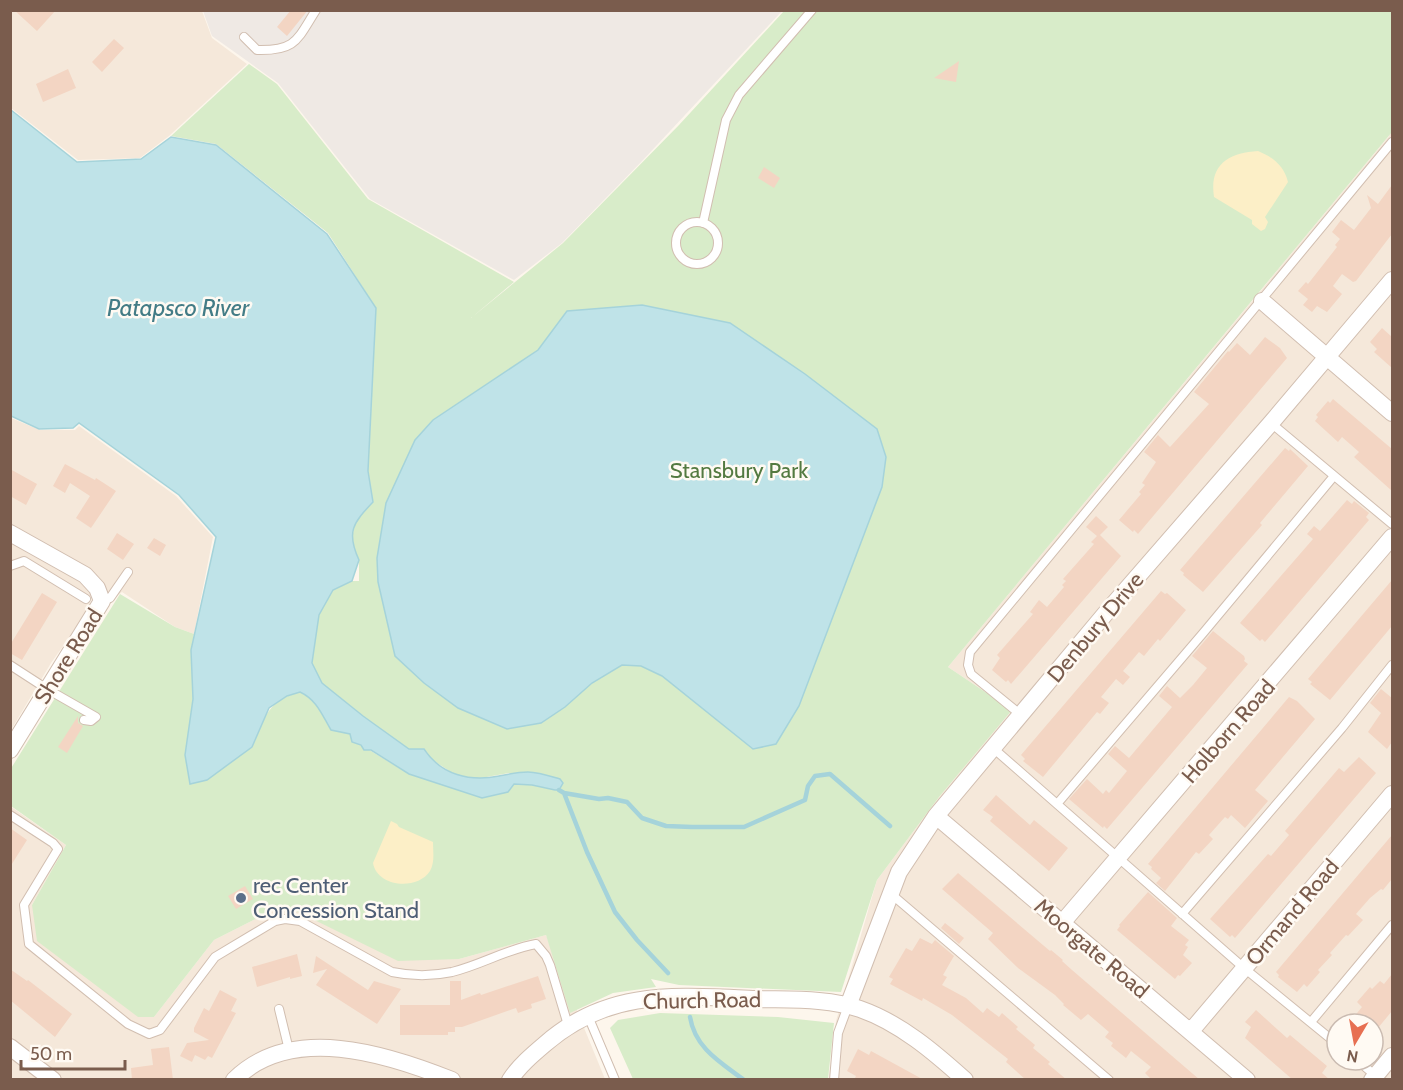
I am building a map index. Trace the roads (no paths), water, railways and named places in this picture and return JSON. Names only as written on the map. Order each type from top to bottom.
[{"type":"street","name":"Denbury Drive","points":[[848,1006],[890,893],[908,858],[936,816],[1105,614],[1327,356],[1388,289]]},
{"type":"street","points":[[1262,301],[1392,412]]},
{"type":"street","name":"Shore Road","points":[[10,533],[85,575],[97,588],[94,600],[47,689],[10,750]]},
{"type":"street","name":"Holborn Road","points":[[1062,923],[1392,537]]},
{"type":"street","name":"Ormand Road","points":[[1191,1031],[1392,794]]},
{"type":"street","name":"Moorgate Road","points":[[936,816],[1247,1080]]},
{"type":"street","name":"Church Road","points":[[510,1080],[529,1058],[568,1025],[588,1015],[625,1003],[676,997],[804,1000],[848,1006],[885,1020],[912,1037],[936,1054],[965,1080]]},
{"type":"street","points":[[10,1047],[53,1080]]},
{"type":"street","points":[[234,1080],[261,1060],[289,1050],[315,1047],[341,1049],[414,1066],[452,1080]]},
{"type":"street","points":[[1376,1078],[1392,1056]]},
{"type":"lane","points":[[244,38],[257,50],[277,51],[290,45],[303,34],[316,10]]},
{"type":"lane","points":[[703,223],[726,120],[739,95],[812,10]]},
{"type":"lane","points":[[1021,715],[971,674],[968,665],[970,652],[1392,142]]},
{"type":"lane","points":[[703,223],[717,234],[719,243],[717,252],[708,262],[699,265],[690,263],[679,255],[676,246],[681,229],[689,224],[703,223]]},
{"type":"lane","points":[[1271,423],[1392,524]]},
{"type":"lane","points":[[1057,804],[1334,476]]},
{"type":"lane","points":[[10,566],[24,561],[94,600],[110,598],[128,572]]},
{"type":"lane","points":[[10,665],[96,717],[91,721],[84,720]]},
{"type":"lane","points":[[1182,914],[1342,728],[1392,665]]},
{"type":"lane","points":[[993,748],[1182,914],[1325,1034]]},
{"type":"lane","points":[[10,815],[53,843],[58,849],[24,904],[29,944],[128,1024],[149,1034],[160,1030],[215,957],[275,921],[285,919],[300,921],[392,972],[407,975],[453,972],[520,946],[536,944],[546,956],[568,1025]]},
{"type":"lane","points":[[890,893],[1109,1080]]},
{"type":"lane","points":[[1311,1022],[1392,925]]},
{"type":"lane","points":[[834,1080],[838,1033],[848,1006]]},
{"type":"lane","points":[[279,1009],[289,1050]]},
{"type":"lane","points":[[588,1015],[615,1080]]},
{"type":"water","name":"Patapsco River","points":[[11,110],[77,162],[141,159],[171,137],[216,145],[327,234],[376,308],[368,471],[373,502],[356,522],[352,535],[359,560],[352,581],[333,590],[319,615],[312,663],[322,683],[363,716],[409,749],[424,749],[431,758],[448,771],[477,778],[521,772],[536,773],[560,779],[563,783],[559,790],[514,784],[508,792],[482,798],[409,774],[371,750],[364,750],[361,745],[352,742],[350,734],[331,730],[315,704],[300,692],[287,696],[269,708],[252,747],[207,780],[190,784],[185,755],[193,699],[191,650],[216,537],[179,495],[79,423],[73,428],[39,429],[11,416]]},
{"type":"water","points":[[642,305],[730,323],[805,374],[877,429],[886,457],[882,487],[799,706],[776,744],[753,749],[662,676],[641,666],[622,665],[592,683],[565,707],[541,723],[507,729],[458,708],[424,683],[395,656],[378,582],[377,558],[386,503],[415,440],[433,420],[538,350],[567,311]]},
{"type":"waterway","points":[[564,793],[627,802],[642,818],[666,826],[744,827],[805,800],[808,786],[815,776],[830,774],[890,826]]},
{"type":"waterway","points":[[559,790],[564,793],[587,852],[615,912],[668,973]]},
{"type":"waterway","points":[[690,1017],[703,1046],[744,1080]]},
{"type":"place","name":"rec Center Concession Stand","points":[[241,898]]},
{"type":"park label","name":"Stansbury Park","points":[[739,470]]}]
